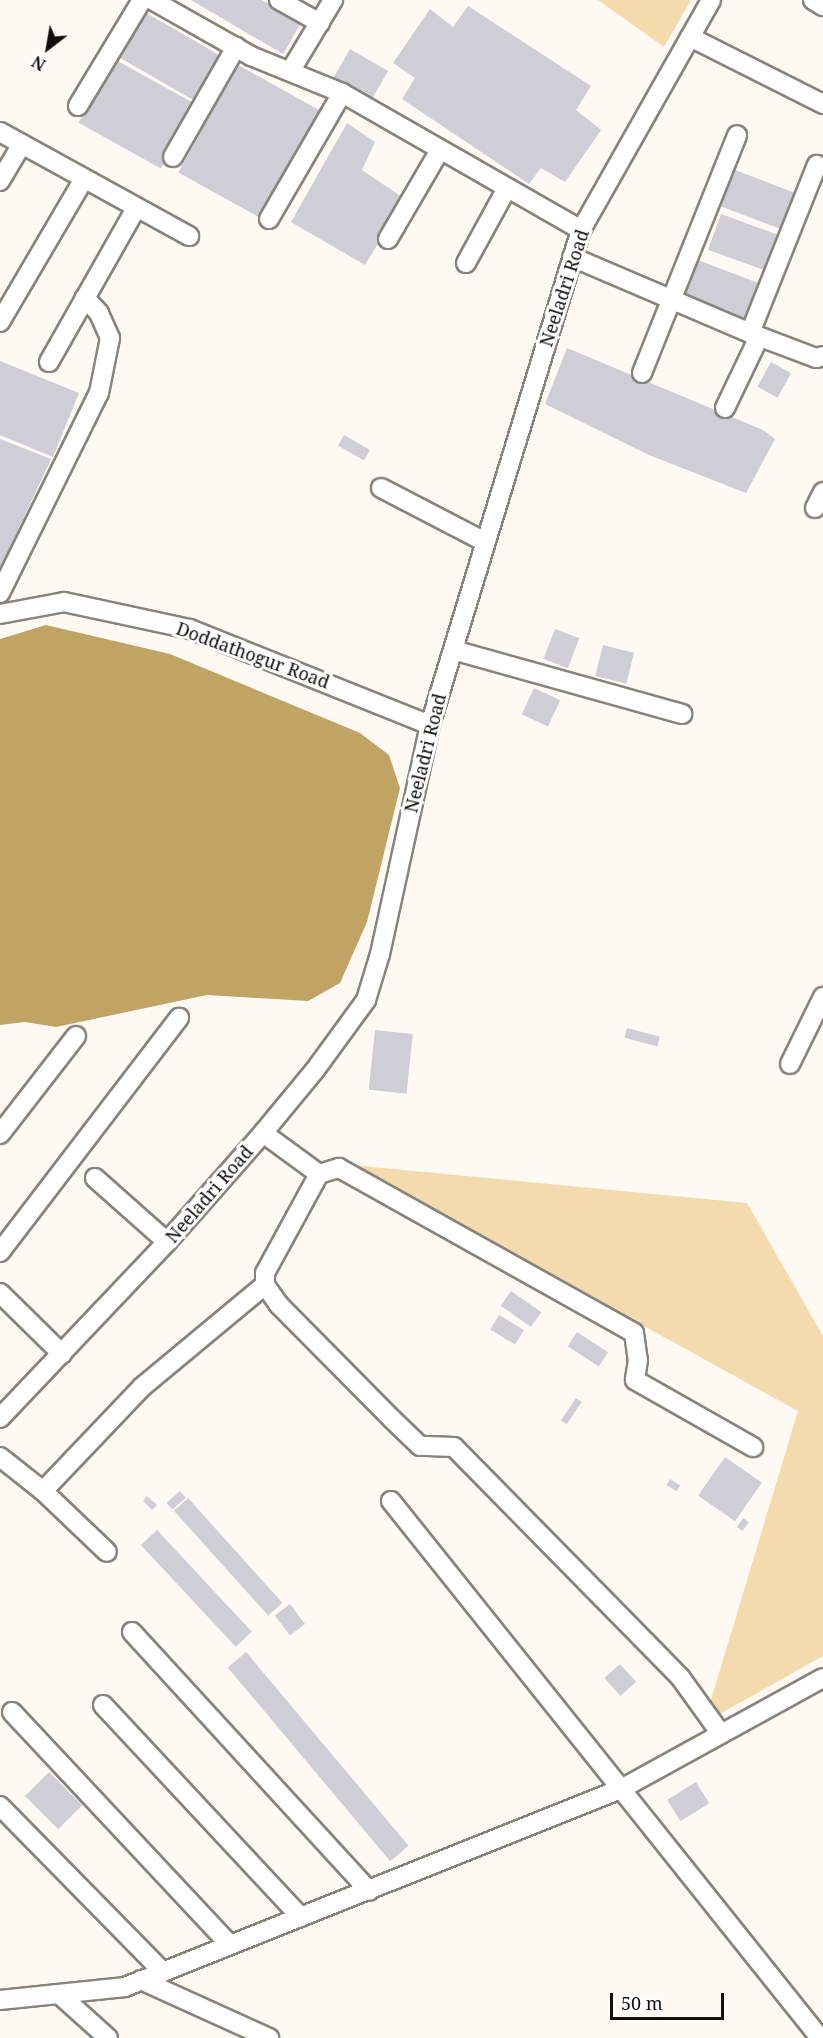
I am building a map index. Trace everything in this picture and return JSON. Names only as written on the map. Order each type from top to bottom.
[{"type":"street","points":[[78,106],[142,0]]},
{"type":"street","points":[[152,0],[236,46],[342,93],[581,230]]},
{"type":"street","points":[[279,0],[320,23]]},
{"type":"street","points":[[291,70],[333,0]]},
{"type":"street","name":"Neeladri Road","points":[[0,1418],[167,1242],[263,1133],[366,1000],[380,954],[430,725],[581,230],[711,0]]},
{"type":"street","points":[[813,0],[823,6]]},
{"type":"street","points":[[690,37],[823,104]]},
{"type":"street","points":[[173,157],[236,46]]},
{"type":"street","points":[[269,219],[342,93]]},
{"type":"street","points":[[0,132],[189,236]]},
{"type":"street","points":[[642,373],[737,135]]},
{"type":"street","points":[[0,181],[22,144]]},
{"type":"street","points":[[388,239],[441,150]]},
{"type":"street","points":[[725,408],[817,165]]},
{"type":"street","points":[[0,322],[84,179]]},
{"type":"street","points":[[466,263],[506,189]]},
{"type":"street","points":[[49,362],[136,208]]},
{"type":"street","points":[[572,257],[754,335],[816,358],[823,356]]},
{"type":"street","points":[[0,593],[99,393],[111,338],[99,313],[85,298]]},
{"type":"street","points":[[381,488],[485,542]]},
{"type":"street","name":"Doddathogur Road","points":[[0,615],[64,602],[190,629],[430,725]]},
{"type":"street","points":[[453,650],[682,714]]},
{"type":"street","points":[[790,1064],[823,997]]},
{"type":"street","points":[[0,1252],[179,1018]]},
{"type":"street","points":[[0,1134],[76,1036]]},
{"type":"street","points":[[263,1133],[320,1174]]},
{"type":"street","points":[[721,1734],[680,1677],[454,1447],[420,1446],[279,1305],[265,1285],[266,1273],[320,1174],[339,1168],[634,1333],[638,1360],[635,1380],[753,1447]]},
{"type":"street","points":[[95,1179],[167,1242]]},
{"type":"street","points":[[43,1491],[142,1387],[265,1285]]},
{"type":"street","points":[[0,1293],[62,1354]]},
{"type":"street","points":[[0,1457],[43,1491],[107,1552]]},
{"type":"street","points":[[392,1501],[820,2038]]},
{"type":"street","points":[[132,1632],[369,1890]]},
{"type":"street","points":[[0,2000],[125,1987],[621,1789],[823,1678]]},
{"type":"street","points":[[104,1705],[301,1917]]},
{"type":"street","points":[[12,1712],[230,1945]]},
{"type":"street","points":[[0,1806],[163,1972]]},
{"type":"street","points":[[141,1980],[269,2038]]},
{"type":"street","points":[[59,1994],[108,2038]]},
{"type":"shaded area","points":[[598,0],[691,0],[664,47]]},
{"type":"shaded area","points":[[46,625],[170,654],[360,733],[389,755],[400,788],[367,922],[340,983],[308,1001],[207,995],[56,1027],[25,1022],[0,1025],[0,639]]},
{"type":"shaded area","points":[[352,1165],[747,1203],[823,1336],[823,1656],[718,1715],[710,1703],[798,1411]]},
{"type":"building","points":[[191,0],[262,0],[301,23],[283,54]]},
{"type":"building","points":[[468,6],[591,86],[576,110],[601,130],[565,182],[541,168],[529,184],[402,99],[415,78],[393,63],[430,9],[453,27]]},
{"type":"building","points":[[143,11],[224,58],[198,103],[117,56]]},
{"type":"building","points":[[350,49],[388,71],[371,100],[333,78]]},
{"type":"building","points":[[114,59],[196,105],[161,168],[79,123]]},
{"type":"building","points":[[238,65],[326,114],[267,222],[178,173]]},
{"type":"building","points":[[347,123],[375,142],[362,170],[405,199],[365,265],[291,222]]},
{"type":"building","points":[[730,168],[796,193],[782,230],[716,204]]},
{"type":"building","points":[[721,214],[786,238],[773,273],[708,250]]},
{"type":"building","points":[[698,260],[763,285],[749,321],[684,296]]},
{"type":"building","points":[[567,348],[763,430],[775,439],[746,493],[649,455],[545,404]]},
{"type":"building","points":[[0,361],[79,393],[53,457],[0,435]]},
{"type":"building","points":[[771,362],[791,373],[778,398],[757,386]]},
{"type":"building","points":[[344,435],[370,450],[364,460],[338,445]]},
{"type":"building","points":[[0,439],[51,459],[0,569]]},
{"type":"building","points":[[555,629],[579,638],[568,668],[544,659]]},
{"type":"building","points":[[603,645],[634,653],[626,684],[595,676]]},
{"type":"building","points":[[534,688],[560,700],[548,727],[522,714]]},
{"type":"building","points":[[627,1028],[660,1037],[657,1046],[624,1038]]},
{"type":"building","points":[[375,1030],[413,1034],[407,1094],[369,1090]]},
{"type":"building","points":[[511,1291],[541,1312],[531,1327],[501,1306]]},
{"type":"building","points":[[499,1315],[524,1330],[515,1345],[490,1330]]},
{"type":"building","points":[[577,1332],[608,1352],[599,1366],[568,1346]]},
{"type":"building","points":[[576,1398],[582,1402],[567,1424],[561,1420]]},
{"type":"building","points":[[725,1457],[762,1483],[735,1521],[698,1496]]},
{"type":"building","points":[[670,1479],[680,1485],[677,1491],[666,1485]]},
{"type":"building","points":[[180,1491],[186,1498],[172,1510],[166,1503]]},
{"type":"building","points":[[147,1496],[157,1505],[152,1510],[143,1501]]},
{"type":"building","points":[[188,1498],[282,1603],[268,1615],[174,1511]]},
{"type":"building","points":[[743,1518],[749,1522],[743,1531],[737,1527]]},
{"type":"building","points":[[157,1530],[252,1632],[236,1647],[141,1545]]},
{"type":"building","points":[[290,1604],[305,1624],[290,1635],[275,1615]]},
{"type":"building","points":[[246,1652],[409,1846],[390,1861],[228,1667]]},
{"type":"building","points":[[620,1664],[636,1682],[620,1696],[604,1678]]},
{"type":"building","points":[[49,1772],[82,1805],[58,1829],[25,1796]]},
{"type":"building","points":[[696,1782],[709,1803],[680,1821],[667,1800]]}]
